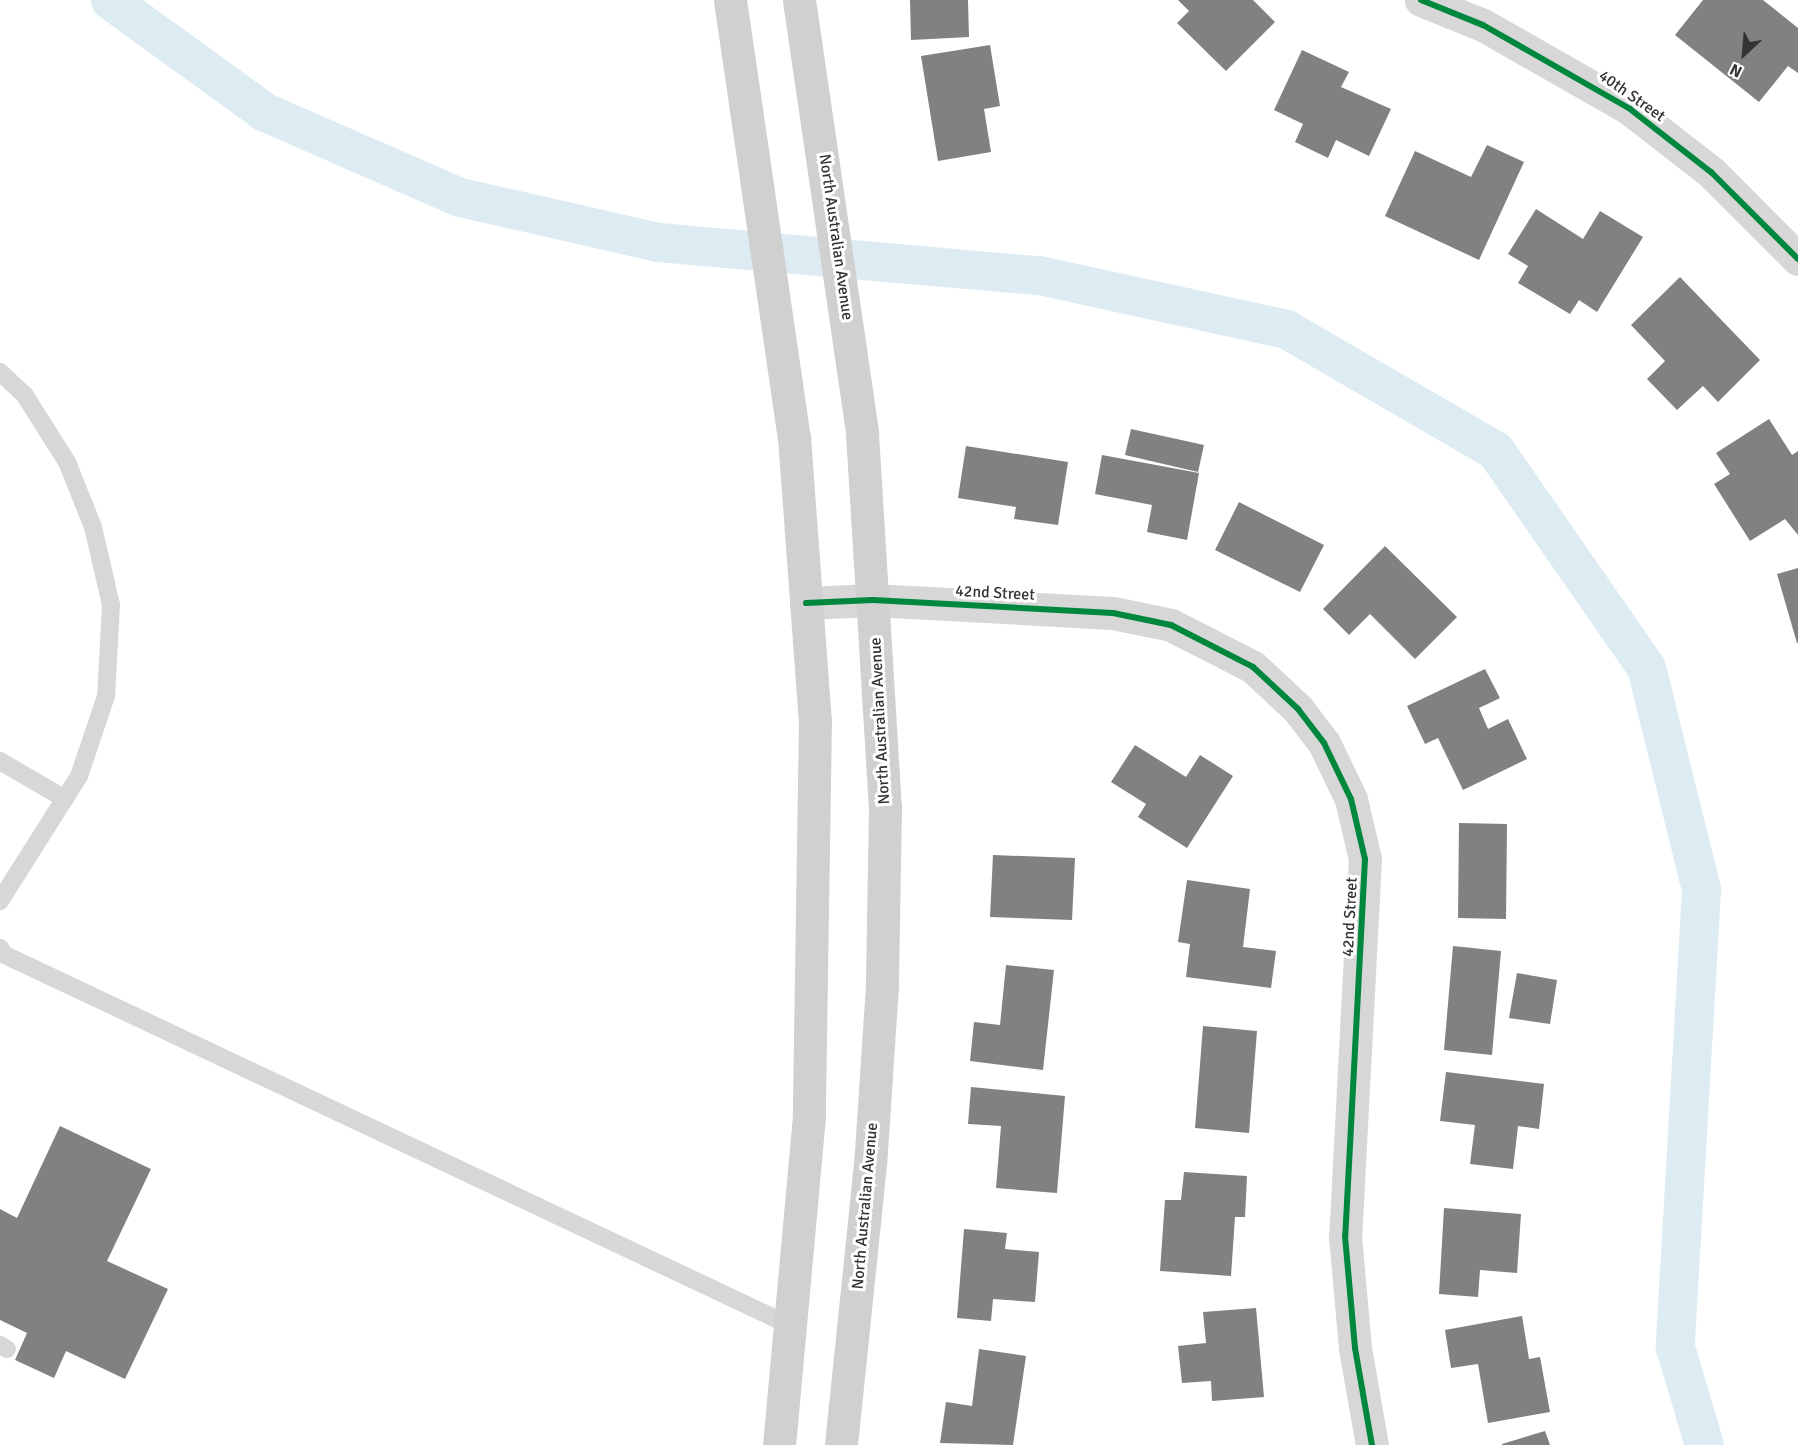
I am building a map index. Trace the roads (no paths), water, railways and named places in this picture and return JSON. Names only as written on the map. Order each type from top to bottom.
[{"type":"main road","points":[[730,0],[794,437],[815,720],[809,1116],[778,1445]]},
{"type":"main road","name":"North Australian Avenue","points":[[799,0],[827,169],[850,333],[873,600],[885,807],[882,985],[841,1445]]},
{"type":"street","name":"40th Street","points":[[1421,0],[1483,25],[1630,109],[1711,172],[1798,259]]},
{"type":"street","name":"42nd Street","points":[[806,603],[873,600],[1113,613],[1171,625],[1253,667],[1298,709],[1324,743],[1351,799],[1366,869],[1347,1125],[1345,1236],[1355,1348],[1372,1445]]},
{"type":"lane","points":[[0,372],[24,394],[67,462],[93,527],[111,605],[106,696],[79,776],[0,901]]},
{"type":"lane","points":[[0,761],[65,799]]},
{"type":"lane","points":[[0,948],[5,955],[789,1325]]},
{"type":"waterway","points":[[110,0],[265,112],[460,197],[658,242],[1039,275],[1286,329],[1495,450],[1646,667],[1701,890],[1675,1347],[1704,1445]]}]
